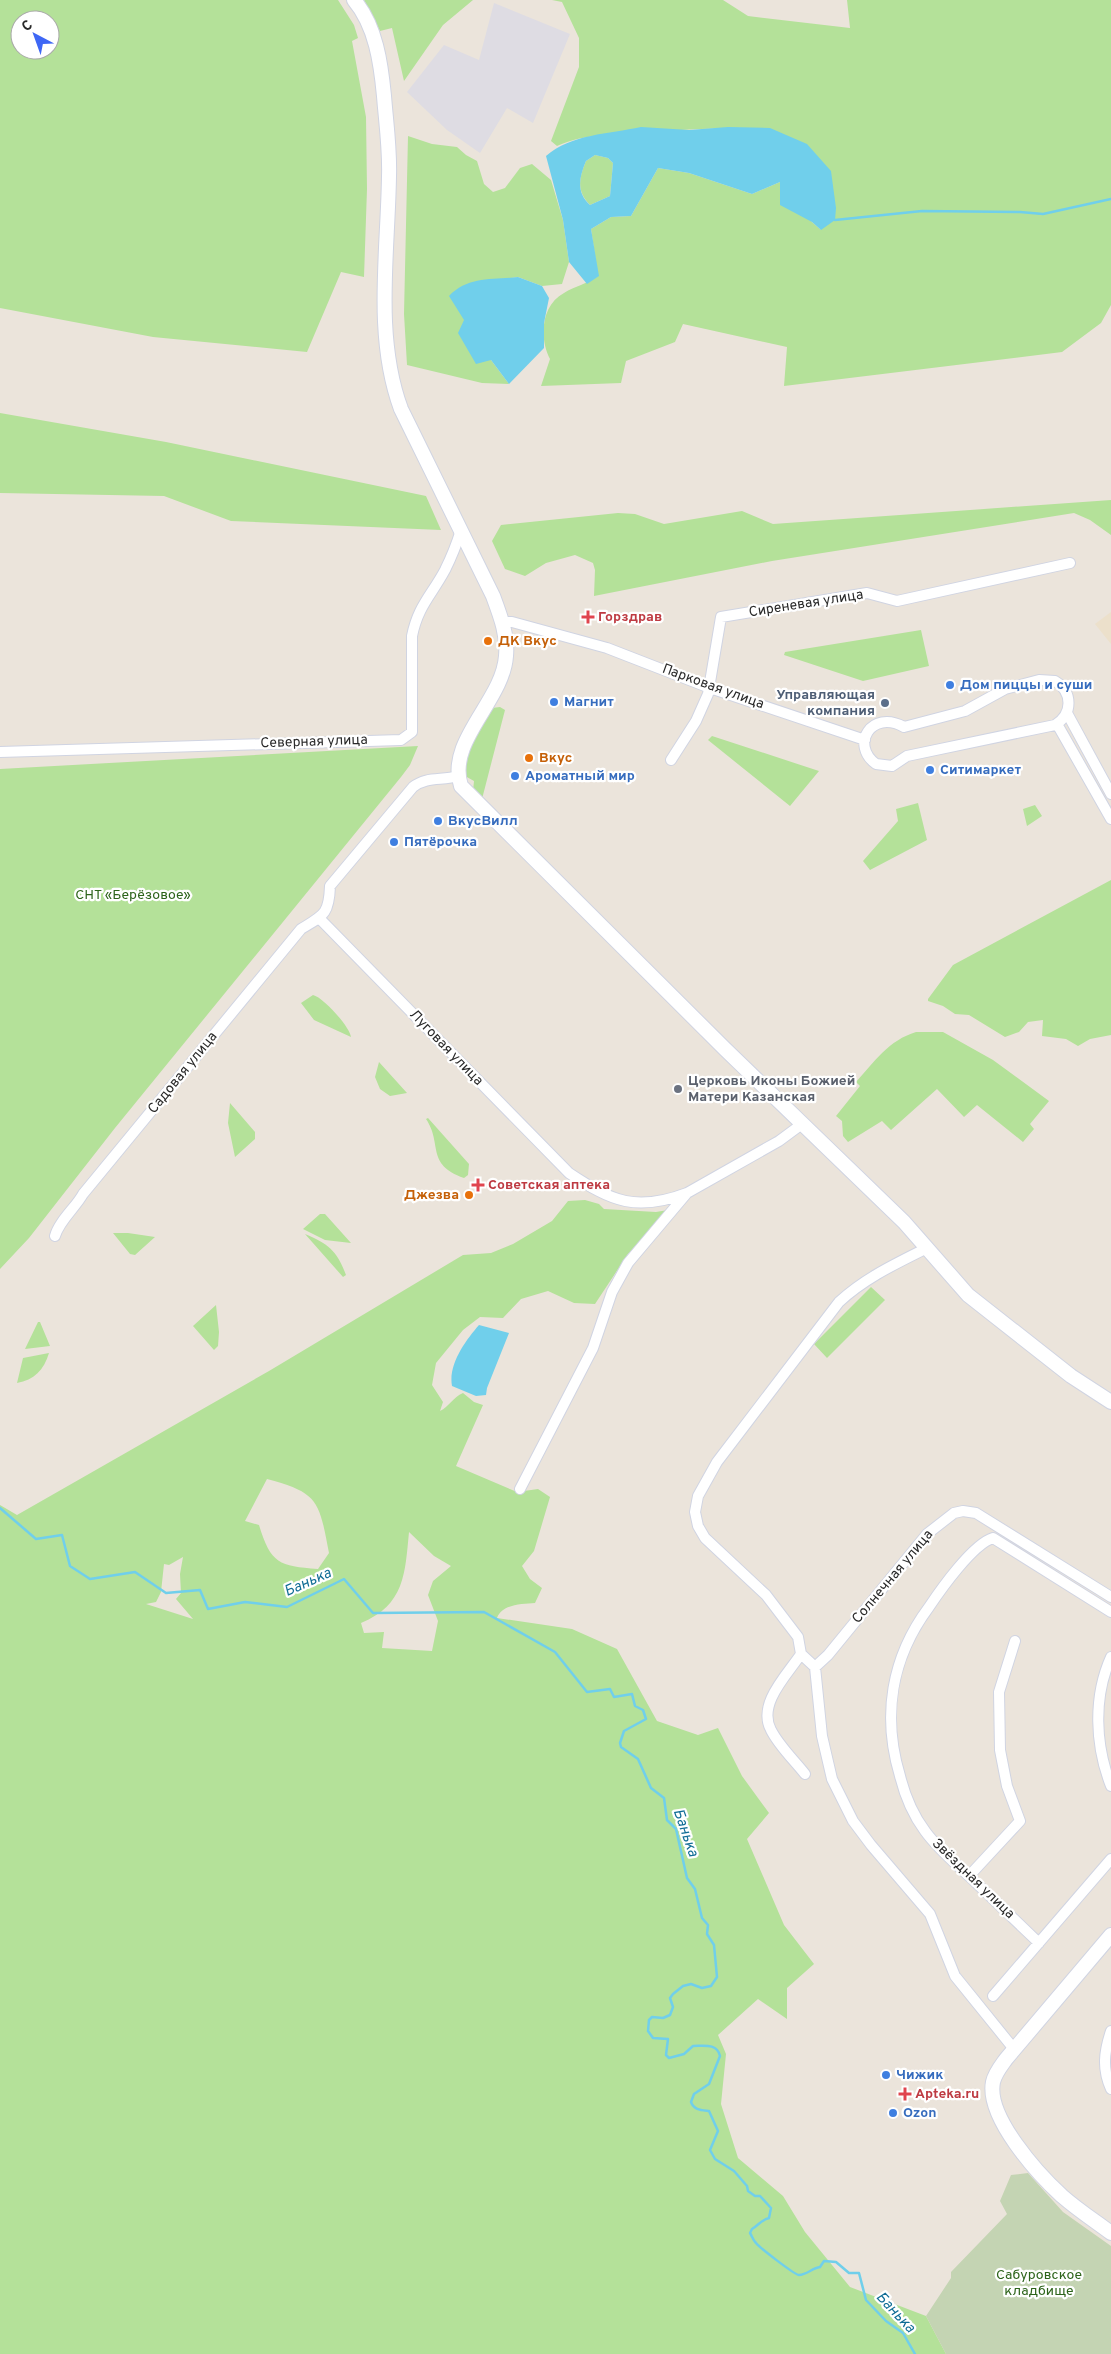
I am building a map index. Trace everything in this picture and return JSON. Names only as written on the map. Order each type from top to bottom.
[{"type":"street","points":[[354,0],[367,19],[382,78],[388,156],[386,302],[388,362],[392,386],[401,409],[493,596],[502,622],[506,655],[503,669],[497,686],[463,749],[458,763],[458,776],[461,786],[802,1124],[904,1222],[968,1296],[1071,1376],[1111,1402]]},
{"type":"street","name":"Северная улица","points":[[0,752],[401,740],[412,732],[412,636],[415,623],[420,608],[445,570],[461,530]]},
{"type":"street","name":"Сиреневая улица","points":[[671,760],[696,721],[710,688],[722,617],[867,593],[897,600],[1070,563]]},
{"type":"street","name":"Парковая улица","points":[[502,622],[512,622],[601,646],[710,688],[865,740]]},
{"type":"street","points":[[1043,679],[1055,681],[1065,689],[1069,701],[1067,713],[1054,725],[907,756],[894,766],[880,765],[870,758],[865,748],[865,740],[870,729],[880,722],[892,721],[904,727],[965,711],[1005,689],[1043,679]]},
{"type":"street","points":[[1067,713],[1111,794]]},
{"type":"street","points":[[1054,725],[1111,819]]},
{"type":"street","points":[[319,918],[330,905],[330,886],[413,787],[420,781],[458,776]]},
{"type":"street","name":"Луговая улица","points":[[319,918],[556,1162],[574,1177],[600,1192],[618,1199],[644,1204],[664,1202],[687,1193]]},
{"type":"street","name":"Садовая улица","points":[[56,1236],[58,1229],[76,1208],[83,1194],[301,929],[319,918]]},
{"type":"street","points":[[520,1489],[593,1348],[612,1292],[624,1270],[687,1193],[779,1141],[802,1124]]},
{"type":"street","points":[[927,1248],[877,1273],[857,1286],[839,1302],[717,1462],[698,1496],[695,1512],[698,1526],[705,1538],[766,1595],[798,1637],[801,1654],[814,1667],[822,1736],[832,1779],[854,1821],[871,1845],[930,1914],[955,1976],[1014,2049]]},
{"type":"street","name":"Солнечная улица","points":[[814,1667],[828,1655],[927,1534],[954,1513],[964,1511],[976,1513],[1111,1597]]},
{"type":"street","name":"Звёздная улица","points":[[1039,1943],[944,1854],[924,1830],[906,1798],[892,1751],[891,1710],[895,1676],[902,1653],[920,1618],[950,1578],[983,1542],[992,1538],[1111,1612]]},
{"type":"street","points":[[969,1876],[1020,1821],[1006,1786],[1000,1750],[1000,1687],[1015,1641]]},
{"type":"street","points":[[801,1654],[771,1699],[767,1713],[771,1730],[805,1774]]},
{"type":"street","points":[[1111,1657],[1101,1686],[1098,1734],[1104,1766],[1111,1786]]},
{"type":"street","points":[[993,1996],[1111,1859]]},
{"type":"street","points":[[1111,1935],[1014,2049],[993,2081],[992,2097],[1002,2122],[1037,2169],[1061,2195],[1111,2233]]},
{"type":"street","points":[[1111,2031],[1104,2051],[1105,2076],[1111,2089]]},
{"type":"shaded area","points":[[494,3],[570,34],[533,123],[507,108],[480,153],[447,130],[407,92],[444,45],[479,60]]},
{"type":"shaded area","points":[[1111,612],[1111,644],[1095,624]]},
{"type":"green space","points":[[0,0],[338,0],[354,25],[358,38],[352,41],[366,117],[367,189],[364,277],[341,272],[307,352],[153,337],[0,308]]},
{"type":"green space","points":[[364,0],[473,0],[443,25],[404,81],[392,28],[380,31]]},
{"type":"green space","points":[[552,0],[723,0],[748,16],[850,28],[847,0],[1111,0],[1111,305],[1101,323],[1062,352],[784,386],[787,347],[683,324],[675,342],[626,361],[621,383],[541,386],[550,359],[544,342],[544,323],[551,305],[556,298],[564,293],[598,276],[591,229],[611,217],[631,216],[658,168],[689,173],[752,194],[780,182],[812,222],[821,230],[770,129],[740,128],[615,134],[591,136],[557,146],[551,141],[579,67],[579,38],[562,2]]},
{"type":"green space","points":[[408,136],[432,144],[457,147],[477,161],[484,184],[493,192],[505,188],[520,168],[532,164],[551,180],[563,220],[569,262],[562,284],[542,286],[518,277],[498,280],[491,360],[509,384],[482,383],[407,365],[404,314]]},
{"type":"green space","points":[[595,155],[608,158],[613,163],[610,196],[590,205],[582,195],[580,179],[586,161]]},
{"type":"green space","points":[[0,413],[166,442],[426,496],[441,530],[231,521],[164,496],[0,493]]},
{"type":"green space","points":[[1111,500],[1111,535],[1090,520],[1074,513],[772,561],[594,596],[595,570],[593,563],[575,555],[546,563],[525,576],[505,569],[492,541],[501,525],[618,513],[635,514],[664,524],[742,511],[773,524]]},
{"type":"green space","points":[[921,630],[929,666],[863,681],[784,655],[785,652]]},
{"type":"green space","points":[[500,707],[505,710],[482,799],[473,791],[474,781],[465,776],[466,753],[492,708]]},
{"type":"green space","points":[[712,736],[819,771],[790,806],[708,740]]},
{"type":"green space","name":"СНТ «Берёзовое»","points":[[418,746],[410,765],[401,777],[115,1128],[29,1238],[0,1269],[0,769]]},
{"type":"green space","points":[[918,803],[927,840],[870,870],[863,861],[898,821],[896,809]]},
{"type":"green space","points":[[1035,805],[1042,816],[1027,826],[1023,809]]},
{"type":"green space","points":[[1111,880],[1111,1035],[1090,1039],[1078,1046],[1066,1039],[1042,1036],[1043,1020],[1028,1022],[1019,1032],[1005,1037],[969,1015],[955,1014],[943,1006],[928,1001],[953,965]]},
{"type":"green space","points":[[313,995],[323,1001],[335,1013],[346,1026],[351,1037],[314,1020],[301,1003]]},
{"type":"green space","points":[[916,1032],[943,1032],[993,1060],[1049,1101],[1030,1124],[1034,1129],[1023,1142],[977,1105],[964,1117],[937,1089],[891,1130],[882,1121],[848,1142],[843,1136],[842,1121],[836,1116],[860,1086],[856,1082],[890,1046]]},
{"type":"green space","points":[[379,1062],[407,1093],[390,1096],[380,1089],[375,1077]]},
{"type":"green space","points":[[230,1103],[255,1132],[255,1139],[235,1157],[228,1123]]},
{"type":"green space","points":[[428,1118],[469,1164],[468,1175],[464,1178],[452,1172],[439,1160],[434,1137],[426,1119]]},
{"type":"green space","points":[[585,1200],[599,1204],[604,1209],[656,1212],[668,1210],[628,1254],[595,1304],[574,1303],[548,1291],[521,1299],[503,1318],[480,1317],[463,1330],[436,1363],[432,1385],[443,1402],[440,1411],[463,1393],[474,1402],[483,1405],[456,1466],[517,1492],[538,1489],[550,1497],[534,1551],[522,1566],[530,1579],[542,1588],[535,1603],[508,1607],[497,1618],[572,1629],[617,1649],[657,1721],[698,1735],[718,1728],[742,1776],[769,1813],[747,1839],[784,1925],[814,1964],[787,1988],[787,2019],[758,1999],[718,2035],[726,2054],[721,2104],[738,2158],[783,2196],[805,2232],[850,2287],[926,2316],[946,2354],[0,2354],[0,1505],[17,1515],[269,1371],[463,1255],[491,1253],[513,1244],[552,1221],[568,1201]],"holes":[[[267,1479],[298,1489],[314,1502],[323,1522],[329,1553],[318,1569],[285,1564],[278,1560],[268,1548],[259,1525],[245,1521]],[[409,1532],[434,1556],[451,1566],[433,1581],[428,1595],[438,1621],[432,1651],[382,1648],[384,1632],[364,1633],[361,1623],[376,1616],[394,1597],[400,1586],[406,1561]],[[183,1557],[180,1574],[181,1593],[176,1599],[193,1619],[146,1604],[156,1602],[161,1592],[164,1564],[169,1565]]]},
{"type":"green space","points":[[320,1214],[325,1214],[351,1243],[325,1240],[303,1229]]},
{"type":"green space","points":[[113,1233],[155,1237],[135,1255],[130,1254]]},
{"type":"green space","points":[[305,1234],[331,1249],[346,1275],[343,1277]]},
{"type":"green space","points":[[871,1287],[885,1300],[827,1358],[814,1344]]},
{"type":"green space","points":[[216,1305],[219,1332],[218,1346],[214,1350],[193,1326]]},
{"type":"green space","points":[[38,1322],[40,1322],[50,1346],[25,1349]]},
{"type":"green space","points":[[49,1353],[38,1373],[23,1382],[17,1383],[23,1358]]},
{"type":"green space","name":"Сабуровское кладбище","points":[[1028,2173],[1063,2212],[1111,2246],[1111,2354],[946,2354],[926,2316],[951,2278],[951,2272],[1007,2214],[1000,2201],[1011,2175]]},
{"type":"water","points":[[641,127],[689,130],[728,127],[770,128],[807,144],[831,171],[836,208],[835,220],[821,230],[812,222],[780,205],[780,182],[752,194],[689,173],[658,168],[631,216],[611,217],[591,229],[599,276],[587,284],[569,262],[563,220],[546,156],[567,143],[579,139]],"holes":[[[595,155],[608,158],[613,163],[610,196],[590,205],[582,195],[580,184],[586,161]]]},
{"type":"water","points":[[518,277],[542,286],[549,298],[544,323],[544,348],[509,384],[491,360],[476,364],[458,333],[464,320],[449,296],[464,285],[472,282]]},
{"type":"water","points":[[479,1325],[509,1333],[486,1395],[476,1396],[452,1386],[451,1378],[459,1353]]},
{"type":"waterway","points":[[835,220],[922,211],[1043,214],[1111,199]]},
{"type":"waterway","name":"Банька","points":[[0,1508],[36,1539],[62,1535],[70,1566],[90,1579],[135,1572],[166,1593],[200,1590],[208,1609],[245,1602],[287,1607],[344,1579],[373,1613],[484,1612],[555,1652],[587,1692],[610,1689],[614,1697],[632,1694],[635,1706],[643,1710],[646,1719],[624,1731],[620,1743],[621,1747],[638,1759],[651,1788],[664,1798],[667,1820],[676,1829],[687,1878],[695,1889],[702,1918],[708,1925],[707,1934],[714,1945],[717,1977],[711,1986],[702,1988],[691,1984],[683,1986],[670,1998],[673,2007],[670,2015],[663,2018],[652,2017],[649,2020],[648,2031],[653,2038],[668,2039],[666,2055],[669,2058],[684,2054],[693,2046],[710,2046],[718,2052],[720,2056],[709,2084],[694,2094],[691,2102],[696,2108],[709,2111],[718,2131],[710,2150],[715,2159],[734,2171],[747,2186],[748,2191],[755,2196],[760,2196],[771,2208],[769,2218],[752,2229],[750,2233],[755,2242],[791,2271],[799,2275],[820,2267],[824,2261],[836,2262],[849,2273],[859,2273],[866,2300],[886,2321],[903,2333],[915,2354]]},
{"type":"place","name":"Горздрав","points":[[588,617]]},
{"type":"place","name":"ДК Вкус","points":[[488,641]]},
{"type":"place","name":"Дом пиццы и суши","points":[[950,685]]},
{"type":"place","name":"Магнит","points":[[554,702]]},
{"type":"place","name":"Управляющая компания","points":[[885,703]]},
{"type":"place","name":"Вкус","points":[[529,758]]},
{"type":"place","name":"Ситимаркет","points":[[930,770]]},
{"type":"place","name":"Ароматный мир","points":[[515,776]]},
{"type":"place","name":"ВкусВилл","points":[[438,821]]},
{"type":"place","name":"Пятёрочка","points":[[394,842]]},
{"type":"place","name":"Церковь Иконы Божией Матери Казанская","points":[[678,1089]]},
{"type":"place","name":"Советская аптека","points":[[478,1185]]},
{"type":"place","name":"Джезва","points":[[469,1195]]},
{"type":"place","name":"Чижик","points":[[886,2075]]},
{"type":"place","name":"Apteka.ru","points":[[905,2094]]},
{"type":"place","name":"Ozon","points":[[893,2113]]}]
